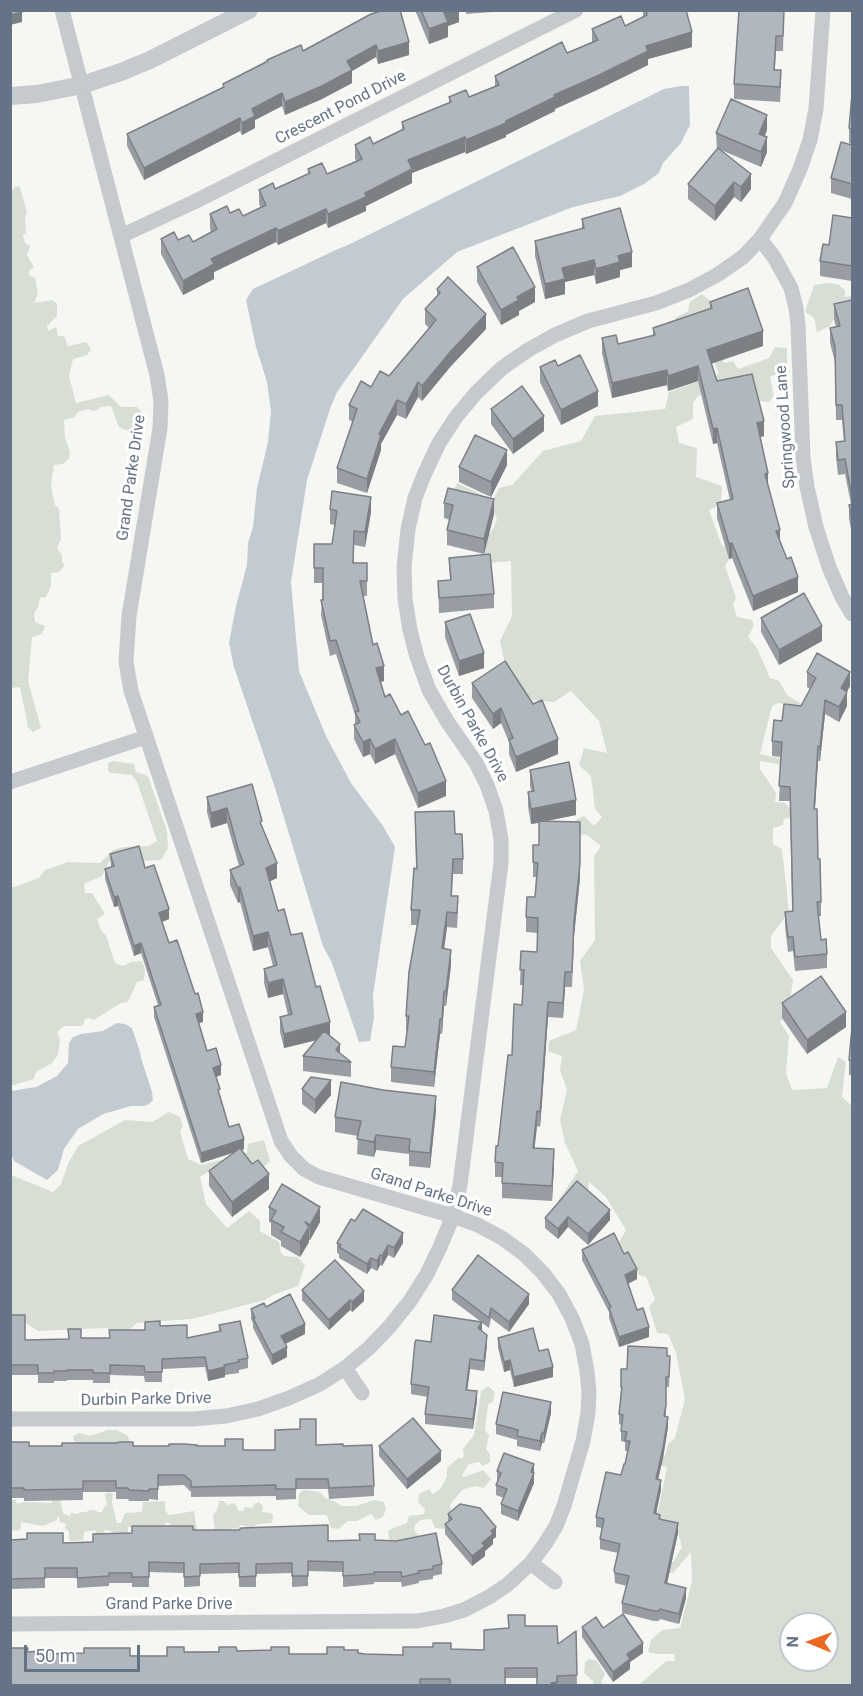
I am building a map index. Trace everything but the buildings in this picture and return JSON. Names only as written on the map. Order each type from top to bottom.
[{"type":"street","name":"Grand Parke Drive","points":[[10,1624],[417,1621],[464,1610],[507,1585],[531,1563],[545,1544],[560,1516],[583,1441],[589,1392],[582,1344],[572,1318],[559,1294],[524,1254],[502,1238],[478,1225],[319,1177],[304,1169],[281,1141],[131,691],[126,662],[127,635],[160,428],[161,401],[157,375],[62,10]]},
{"type":"street","points":[[10,96],[37,94],[82,85],[121,72],[150,60],[249,10]]},
{"type":"street","name":"Crescent Pond Drive","points":[[121,237],[576,10]]},
{"type":"street","name":"Durbin Parke Drive","points":[[10,1419],[193,1419],[226,1416],[289,1398],[320,1384],[345,1368],[376,1341],[410,1301],[436,1256],[453,1216],[460,1185],[501,864],[501,839],[496,811],[487,785],[476,763],[429,690],[410,630],[405,599],[404,567],[408,529],[415,498],[439,444],[456,417],[476,393],[502,368],[555,334],[588,321],[656,303],[689,290],[717,275],[742,257],[760,239],[785,203],[810,140],[816,109],[823,10]]},
{"type":"street","name":"Springwood Lane","points":[[760,239],[774,257],[791,288],[796,308],[802,445],[807,487],[816,527],[829,567],[852,614]]},
{"type":"street","points":[[10,782],[146,737]]},
{"type":"street","points":[[345,1368],[362,1393]]},
{"type":"street","points":[[531,1563],[555,1582]]},
{"type":"shaded area","points":[[689,86],[690,125],[681,143],[663,163],[659,173],[644,184],[620,196],[573,207],[457,252],[403,299],[337,392],[330,409],[307,480],[291,582],[299,671],[326,736],[351,783],[383,826],[395,847],[373,995],[374,1017],[370,1041],[359,1042],[332,963],[323,946],[275,788],[234,667],[229,643],[247,565],[248,543],[253,527],[257,488],[268,442],[271,411],[267,382],[256,347],[246,300],[253,289],[350,244],[664,89]]},
{"type":"shaded area","points":[[16,186],[20,187],[27,212],[26,234],[23,234],[25,243],[30,246],[27,255],[34,267],[29,271],[30,276],[35,277],[38,294],[34,303],[53,300],[57,304],[57,316],[47,326],[48,331],[56,327],[58,336],[64,336],[68,346],[86,342],[91,349],[87,355],[73,359],[69,376],[76,403],[109,395],[121,407],[137,407],[146,417],[141,428],[133,433],[119,427],[111,406],[78,412],[75,417],[64,420],[65,438],[70,452],[69,459],[63,464],[54,465],[51,486],[55,505],[59,509],[61,539],[57,548],[65,565],[59,572],[51,573],[51,586],[46,597],[40,598],[34,614],[35,622],[45,626],[42,634],[32,637],[28,681],[41,728],[33,732],[28,727],[20,687],[10,688],[10,193]]},
{"type":"shaded area","points":[[830,283],[839,285],[845,290],[845,297],[852,296],[852,311],[835,317],[830,326],[817,332],[814,318],[805,312],[814,285]]},
{"type":"shaded area","points":[[702,294],[713,303],[710,308],[713,313],[717,344],[724,363],[733,361],[738,369],[769,358],[775,347],[787,348],[787,370],[770,377],[774,396],[769,402],[760,401],[754,380],[698,396],[693,403],[693,419],[676,427],[679,443],[697,448],[696,477],[722,486],[721,504],[709,510],[722,546],[727,547],[730,558],[725,566],[736,598],[733,604],[737,617],[752,620],[754,625],[748,637],[757,648],[770,678],[779,681],[787,695],[808,708],[778,703],[772,706],[760,754],[809,765],[805,769],[760,761],[760,769],[776,793],[775,802],[785,803],[791,809],[794,817],[784,819],[783,825],[773,828],[773,844],[782,849],[789,912],[771,936],[771,948],[793,980],[789,1009],[780,1022],[789,1036],[786,1073],[792,1090],[827,1088],[838,1057],[846,1062],[842,1097],[852,1106],[852,1685],[639,1685],[666,1661],[675,1661],[674,1654],[648,1652],[651,1640],[662,1630],[680,1628],[692,1581],[691,1552],[673,1573],[658,1574],[659,1562],[673,1562],[682,1547],[678,1533],[635,1508],[658,1511],[667,1467],[645,1463],[645,1455],[665,1456],[668,1444],[675,1438],[685,1399],[676,1353],[668,1334],[657,1333],[649,1307],[655,1299],[646,1277],[639,1275],[619,1243],[626,1230],[606,1197],[589,1182],[588,1193],[563,1202],[558,1201],[578,1171],[565,1143],[560,1120],[567,1090],[560,1070],[562,1056],[548,1051],[549,1041],[576,1030],[584,990],[580,961],[595,940],[594,856],[601,846],[587,835],[573,833],[574,821],[584,816],[594,826],[602,817],[595,809],[591,776],[579,765],[584,748],[607,753],[599,721],[571,691],[554,702],[529,700],[505,664],[500,641],[512,616],[511,561],[488,563],[483,554],[488,534],[491,533],[497,520],[492,505],[452,495],[457,483],[493,500],[499,488],[512,485],[543,451],[581,441],[595,416],[665,409],[669,392],[719,374],[706,342],[678,328],[675,318],[688,311],[690,302]]},
{"type":"shaded area","points":[[113,761],[134,764],[136,772],[148,776],[167,831],[168,848],[161,860],[143,861],[138,852],[109,862],[102,876],[84,884],[85,893],[92,893],[105,914],[97,919],[102,932],[106,935],[115,963],[123,966],[131,962],[142,961],[145,970],[144,980],[137,982],[128,1002],[121,1003],[94,1020],[88,1018],[84,1020],[81,1026],[64,1026],[57,1032],[60,1040],[58,1055],[52,1063],[36,1072],[34,1079],[11,1086],[10,887],[39,878],[45,870],[68,862],[100,863],[113,850],[149,846],[157,841],[137,782],[132,775],[108,771],[108,763]]},
{"type":"shaded area","points":[[117,1023],[132,1028],[153,1100],[144,1106],[131,1106],[103,1114],[78,1129],[64,1149],[58,1170],[47,1180],[14,1161],[11,1154],[11,1091],[36,1087],[57,1076],[68,1063],[69,1043],[73,1037],[103,1031]]},
{"type":"shaded area","points":[[169,1112],[180,1117],[183,1126],[180,1131],[188,1159],[201,1165],[247,1153],[248,1144],[264,1140],[270,1161],[257,1173],[218,1176],[209,1171],[200,1177],[206,1204],[227,1228],[249,1211],[260,1221],[260,1231],[279,1242],[281,1253],[284,1256],[297,1257],[305,1265],[298,1286],[265,1300],[192,1319],[137,1323],[128,1331],[114,1333],[107,1328],[38,1331],[24,1322],[11,1322],[11,1175],[53,1192],[61,1184],[78,1146],[125,1120],[152,1122]]},
{"type":"shaded area","points":[[488,1386],[495,1392],[493,1402],[488,1404],[485,1430],[489,1435],[486,1449],[490,1454],[490,1462],[483,1466],[479,1462],[469,1464],[462,1475],[464,1477],[483,1470],[491,1479],[484,1488],[475,1486],[462,1490],[450,1505],[453,1519],[444,1529],[435,1528],[431,1519],[421,1520],[415,1525],[414,1530],[420,1537],[390,1546],[388,1531],[407,1523],[409,1516],[424,1514],[425,1509],[418,1502],[419,1494],[429,1489],[433,1494],[441,1488],[447,1476],[447,1468],[458,1458],[463,1458],[463,1449],[474,1435],[481,1391]]},
{"type":"shaded area","points":[[116,1430],[127,1435],[130,1441],[128,1446],[76,1449],[73,1436],[79,1433],[90,1436]]},
{"type":"shaded area","points":[[303,1490],[320,1492],[325,1498],[342,1506],[356,1506],[374,1500],[384,1502],[386,1509],[383,1517],[376,1520],[371,1514],[357,1521],[348,1521],[338,1529],[331,1528],[327,1515],[309,1515],[298,1506],[299,1494]]},
{"type":"shaded area","points":[[108,1492],[113,1494],[112,1503],[117,1523],[121,1523],[125,1513],[142,1512],[143,1502],[165,1501],[165,1510],[169,1515],[194,1511],[197,1531],[176,1528],[167,1522],[154,1527],[128,1527],[128,1533],[124,1539],[116,1541],[111,1531],[105,1530],[102,1537],[97,1537],[95,1530],[84,1532],[83,1540],[71,1541],[69,1532],[65,1528],[66,1524],[60,1522],[59,1517],[43,1526],[21,1522],[21,1528],[18,1531],[10,1530],[10,1499],[16,1500],[17,1504],[23,1502],[51,1503],[60,1498],[63,1513],[69,1516],[72,1512],[74,1514],[95,1510],[102,1512],[107,1505],[105,1495]]},
{"type":"shaded area","points":[[219,1501],[224,1501],[227,1505],[233,1503],[237,1506],[238,1511],[243,1511],[245,1507],[253,1508],[254,1504],[259,1502],[263,1506],[262,1512],[271,1513],[273,1516],[272,1523],[257,1524],[252,1528],[241,1525],[238,1529],[232,1528],[229,1536],[216,1540],[213,1515]]},
{"type":"shaded area","points":[[589,1659],[597,1661],[605,1674],[601,1682],[605,1685],[592,1685],[594,1682],[584,1673],[585,1662]]}]
